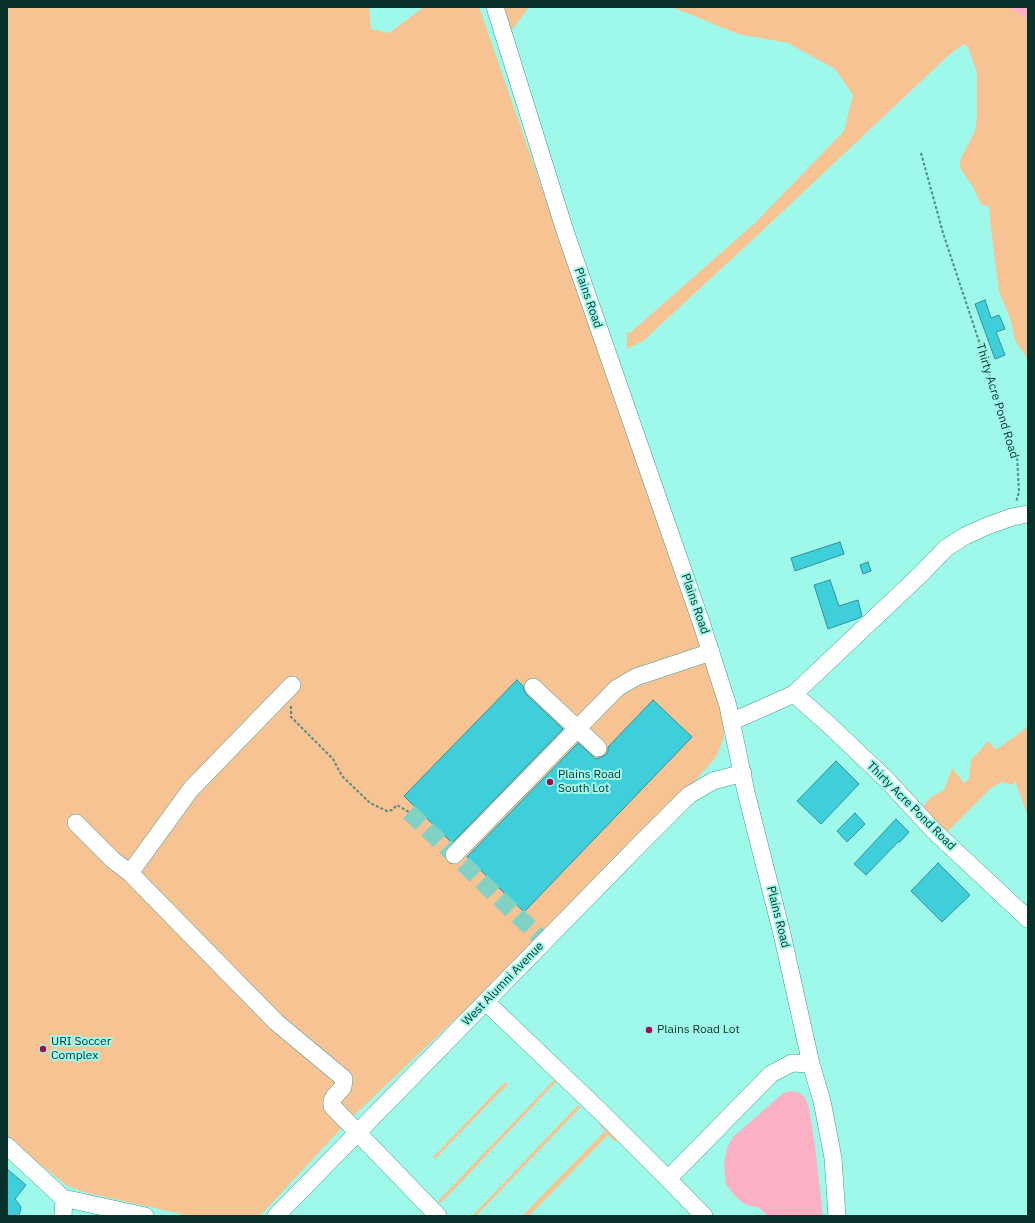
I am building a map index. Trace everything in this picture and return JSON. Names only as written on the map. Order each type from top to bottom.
[{"type":"street","name":"Plains Road","points":[[495,7],[565,231],[711,652],[728,706],[746,792],[822,1101],[833,1158],[837,1216]]},
{"type":"street","points":[[731,722],[794,694],[921,574],[946,548],[965,536],[987,526],[1020,515]]},
{"type":"street","points":[[454,855],[617,688],[636,677],[711,652]]},
{"type":"street","points":[[130,873],[191,789],[292,685]]},
{"type":"street","points":[[533,687],[598,748]]},
{"type":"street","name":"Thirty Acre Pond Road","points":[[794,694],[827,723],[881,775],[933,830],[1028,919]]},
{"type":"street","name":"West Alumni Avenue","points":[[276,1216],[689,795],[713,782],[743,773]]},
{"type":"street","points":[[76,823],[113,860],[130,873],[276,1022],[342,1076],[344,1079],[343,1087],[332,1100],[332,1106],[438,1216]]},
{"type":"street","points":[[486,1002],[704,1216]]},
{"type":"street","points":[[668,1179],[771,1074],[792,1063],[812,1064]]},
{"type":"street","points":[[7,1146],[64,1199],[145,1216]]},
{"type":"street","points":[[63,1216],[64,1199]]},
{"type":"path","name":"Thirty Acre Pond Road","points":[[920,152],[943,233],[1017,456],[1020,515]]},
{"type":"path","points":[[292,685],[291,717],[333,759],[342,776],[370,803],[387,811],[392,810],[397,805],[410,812]]},
{"type":"shaded area","points":[[7,7],[369,7],[371,29],[389,33],[424,7],[479,7],[723,710],[724,737],[716,757],[635,849],[348,1121],[260,1216],[190,1216],[83,1192],[66,1185],[7,1138]]},
{"type":"shaded area","points":[[496,7],[529,7],[509,34]]},
{"type":"shaded area","points":[[672,7],[1009,7],[1028,20],[1028,360],[1015,340],[1010,318],[999,292],[989,206],[981,205],[973,187],[960,168],[960,160],[975,131],[977,117],[977,73],[968,47],[964,44],[950,54],[643,341],[627,349],[627,333],[631,332],[755,223],[844,131],[853,95],[835,69],[788,43],[738,34]]},
{"type":"shaded area","points":[[1009,7],[1028,7],[1028,20]]},
{"type":"shaded area","points":[[1028,722],[1028,816],[1015,781],[1013,785],[1002,782],[991,788],[944,835],[918,812],[931,797],[944,790],[952,768],[964,783],[969,779],[971,760],[988,741],[995,749],[999,748],[1026,728]]},
{"type":"shaded area","points":[[554,1080],[556,1082],[441,1203],[438,1201]]},
{"type":"shaded area","points":[[505,1082],[508,1084],[435,1159],[433,1157]]},
{"type":"shaded area","points":[[789,1091],[797,1092],[805,1097],[809,1108],[823,1216],[768,1216],[758,1207],[743,1203],[734,1195],[726,1184],[724,1163],[727,1148],[733,1137],[782,1094]]},
{"type":"shaded area","points":[[578,1105],[581,1107],[476,1216],[472,1216]]},
{"type":"shaded area","points":[[600,1123],[618,1140],[615,1142],[608,1135],[529,1216],[522,1216],[605,1131],[599,1124]]},
{"type":"building","points":[[985,300],[991,318],[999,315],[1005,329],[996,332],[1005,355],[995,359],[975,304]]},
{"type":"building","points":[[840,542],[844,554],[795,571],[791,558]]},
{"type":"building","points":[[868,562],[871,571],[863,574],[860,565]]},
{"type":"building","points":[[830,580],[839,606],[858,600],[862,616],[828,629],[814,585]]},
{"type":"building","points":[[517,680],[523,686],[526,694],[563,729],[452,843],[404,796]]},
{"type":"building","points":[[653,700],[692,737],[524,912],[467,857],[578,743],[596,759],[606,755],[608,747]]},
{"type":"building","points":[[836,761],[859,784],[821,824],[797,801]]},
{"type":"building","points":[[855,813],[865,824],[847,842],[837,831]]},
{"type":"building","points":[[896,819],[909,832],[866,875],[854,864]]},
{"type":"building","points":[[938,863],[970,895],[942,922],[911,891]]},
{"type":"building","points":[[7,1169],[26,1185],[15,1199],[21,1207],[19,1216],[7,1216]]},
{"type":"tunnel","points":[[409,812],[545,942]]},
{"type":"place","name":"Plains Road South Lot","points":[[550,782]]},
{"type":"place","name":"Plains Road Lot","points":[[649,1030]]},
{"type":"place","name":"URI Soccer Complex","points":[[43,1049]]}]
